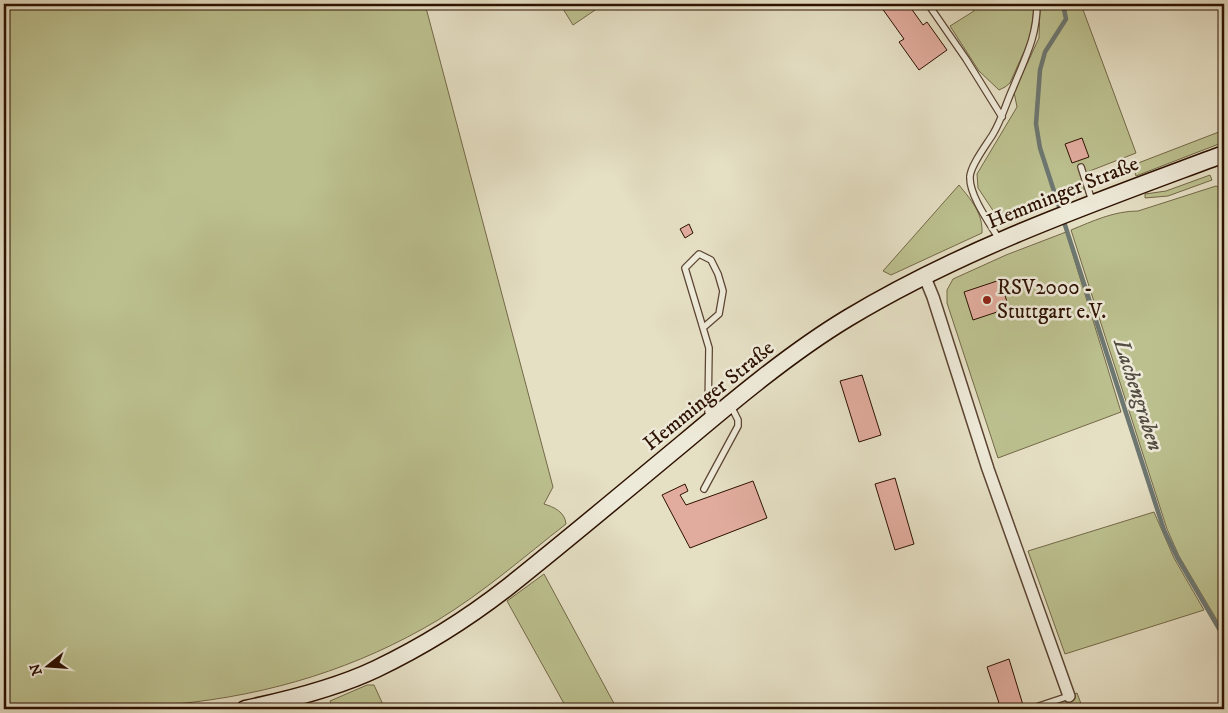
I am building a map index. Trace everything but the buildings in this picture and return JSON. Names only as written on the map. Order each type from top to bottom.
[{"type":"main road","name":"Hemminger Straße","points":[[245,709],[305,694],[375,670],[438,636],[473,614],[515,582],[730,404],[830,330],[924,275],[1048,221],[1224,154]]},
{"type":"street","points":[[924,275],[933,297],[988,469],[1070,696]]},
{"type":"lane","points":[[928,4],[966,59],[1002,117]]},
{"type":"lane","points":[[1000,241],[973,192],[970,176],[1002,117],[1034,37],[1037,20],[1036,4]]},
{"type":"lane","points":[[1081,166],[1086,206]]},
{"type":"lane","points":[[704,327],[719,314],[723,291],[711,260],[699,254],[685,268],[709,348],[708,412],[712,418]]},
{"type":"lane","points":[[704,488],[738,426],[738,420],[730,404]]},
{"type":"lane","points":[[1030,709],[1070,696]]},
{"type":"green space","points":[[4,4],[425,4],[553,487],[544,504],[555,508],[561,513],[566,524],[488,586],[438,620],[377,652],[312,677],[245,694],[176,704],[4,709]]},
{"type":"green space","points":[[560,4],[604,4],[573,25]]},
{"type":"green space","points":[[972,4],[1030,4],[1034,7],[1031,36],[1010,83],[999,90],[979,71],[950,26],[974,11]]},
{"type":"green space","points":[[1040,4],[1084,4],[1082,7],[1136,153],[1082,174],[1085,187],[1081,194],[1002,224],[978,188],[977,174],[1017,107],[1014,92],[1039,38]]},
{"type":"green space","points":[[1224,130],[1224,142],[1136,176],[1133,165]]},
{"type":"green space","points":[[1210,175],[1212,180],[1168,196],[1145,198],[1145,194],[1166,191]]},
{"type":"green space","points":[[959,185],[972,202],[981,219],[982,233],[891,275],[883,271]]},
{"type":"green space","points":[[1216,186],[1224,189],[1224,632],[1179,556],[1167,529],[1071,230],[1104,217],[1129,211],[1138,211]]},
{"type":"green space","points":[[1066,232],[1121,412],[998,458],[947,303],[947,290],[953,279],[1006,255]]},
{"type":"green space","points":[[1154,512],[1174,558],[1204,610],[1065,654],[1028,551]]},
{"type":"green space","points":[[544,574],[617,709],[567,709],[507,601]]},
{"type":"green space","points":[[367,685],[374,685],[385,709],[334,709],[330,701]]},
{"type":"green space","points":[[1077,693],[1083,709],[1031,709]]},
{"type":"waterway","name":"Lachengraben","points":[[1063,4],[1066,19],[1045,52],[1040,70],[1036,124],[1040,148],[1164,530],[1177,557],[1224,637]]},
{"type":"place","name":"RSV2000 - Stuttgart e.V.","points":[[987,300]]}]
